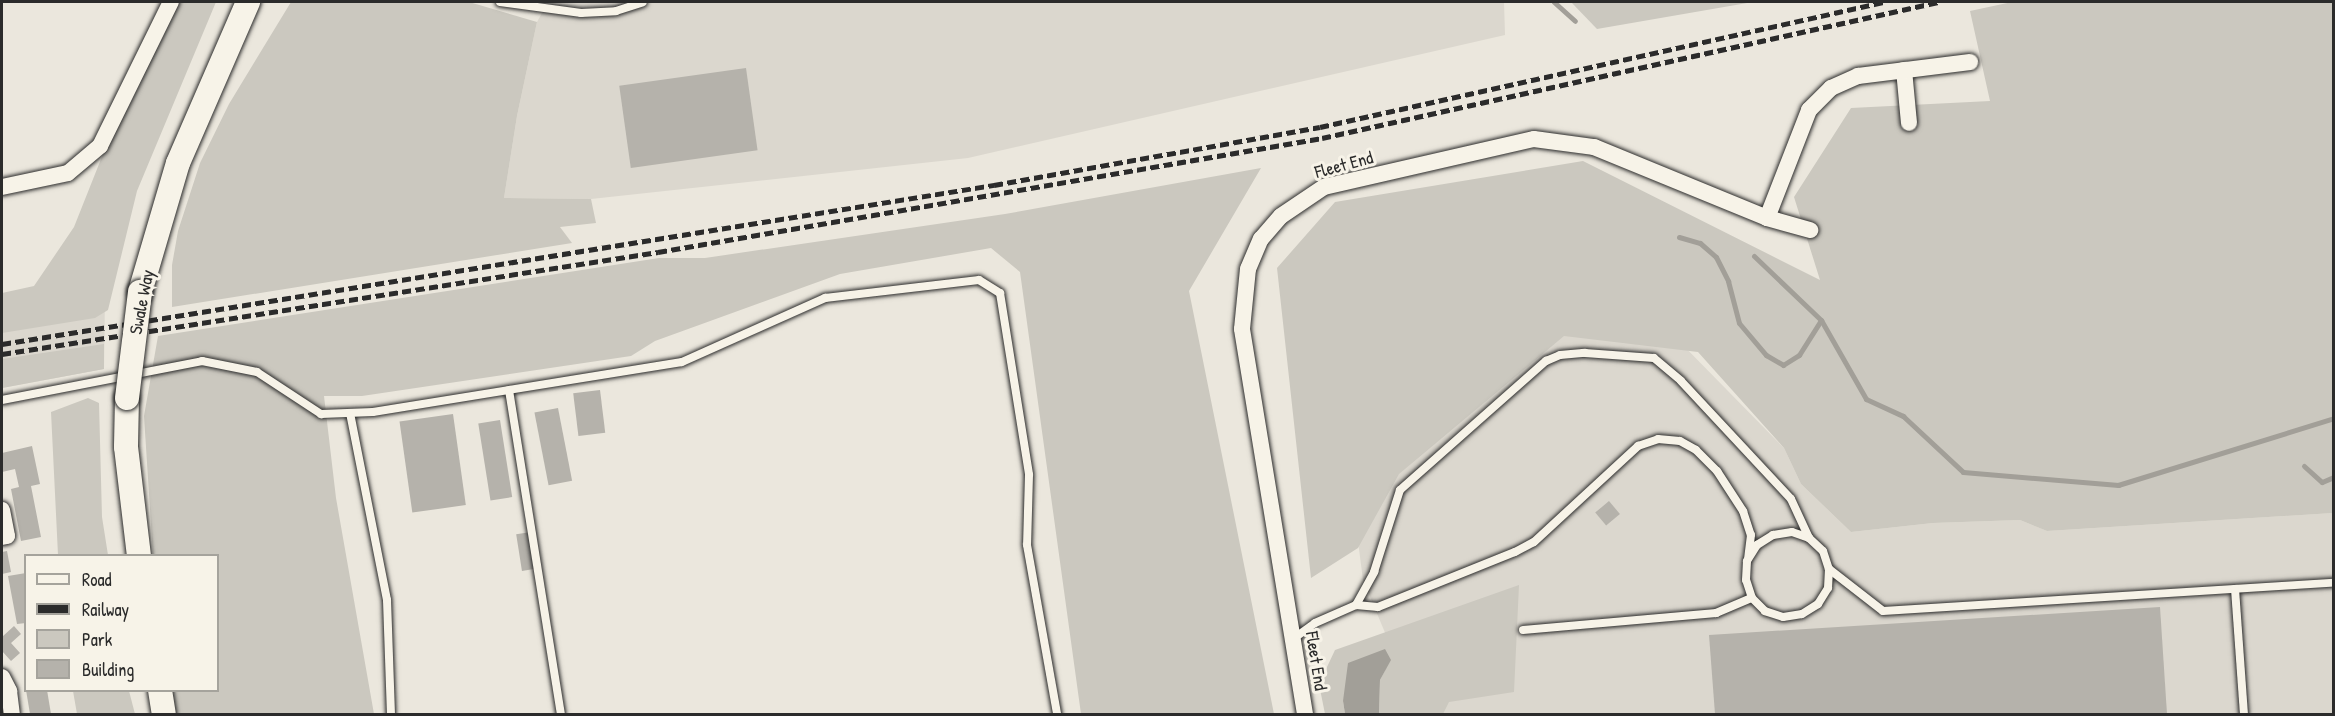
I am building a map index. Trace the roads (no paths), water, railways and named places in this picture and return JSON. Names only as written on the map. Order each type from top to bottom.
[{"type":"main road","name":"Swale Way","points":[[139,554],[126,447],[127,398],[140,292],[178,163],[248,2]]},
{"type":"main road","name":"Swale Way","points":[[223,60],[259,2]]},
{"type":"main road","points":[[160,692],[164,714]]},
{"type":"street","points":[[2,188],[68,173],[100,146],[171,2]]},
{"type":"street","points":[[1767,218],[1809,110],[1820,97],[1858,76],[1971,62]]},
{"type":"street","points":[[1904,70],[1909,123]]},
{"type":"street","name":"Fleet End","points":[[1305,714],[1242,329],[1248,269],[1261,239],[1281,216],[1324,187],[1534,139],[1594,147],[1767,218],[1810,230]]},
{"type":"street","points":[[2,510],[7,536],[2,537]]},
{"type":"street","points":[[2,677],[9,691],[12,714]]},
{"type":"lane","points":[[500,2],[581,13],[616,11],[643,2]]},
{"type":"lane","points":[[2,400],[202,361],[257,372],[321,414],[350,413],[682,362],[825,298],[979,280],[1000,293],[1029,475],[1027,546],[1057,714]]},
{"type":"lane","points":[[1293,639],[1316,623],[1356,605],[1378,607],[1525,547],[1638,446],[1658,440],[1680,441],[1696,450],[1717,471],[1743,511],[1751,535],[1746,580],[1752,597],[1766,611],[1783,616],[1802,614],[1823,596],[1829,569],[1823,551],[1809,538],[1791,499],[1682,381],[1654,358],[1585,353],[1560,355],[1546,361],[1400,490],[1374,572],[1356,605]]},
{"type":"lane","points":[[509,390],[561,714]]},
{"type":"lane","points":[[350,413],[387,600],[391,714]]},
{"type":"lane","points":[[1747,561],[1757,545],[1773,535],[1791,532],[1809,538]]},
{"type":"lane","points":[[1829,569],[1883,611],[2334,583]]},
{"type":"lane","points":[[2235,589],[2244,714]]},
{"type":"lane","points":[[1523,630],[1716,613],[1752,597]]},
{"type":"waterway","points":[[1554,2],[1575,21]]},
{"type":"waterway","points":[[1679,237],[1700,243],[1716,257],[1728,281],[1739,323],[1766,355],[1783,365],[1799,355],[1821,320]]},
{"type":"waterway","points":[[1754,256],[1821,320],[1866,399],[1903,416],[1963,472],[2118,485],[2334,418]]},
{"type":"waterway","points":[[2304,466],[2322,482],[2334,477]]},
{"type":"railway","points":[[2,344],[994,185],[1320,127],[1884,2]]},
{"type":"railway","points":[[2,354],[658,252],[1322,138],[1938,2]]}]
